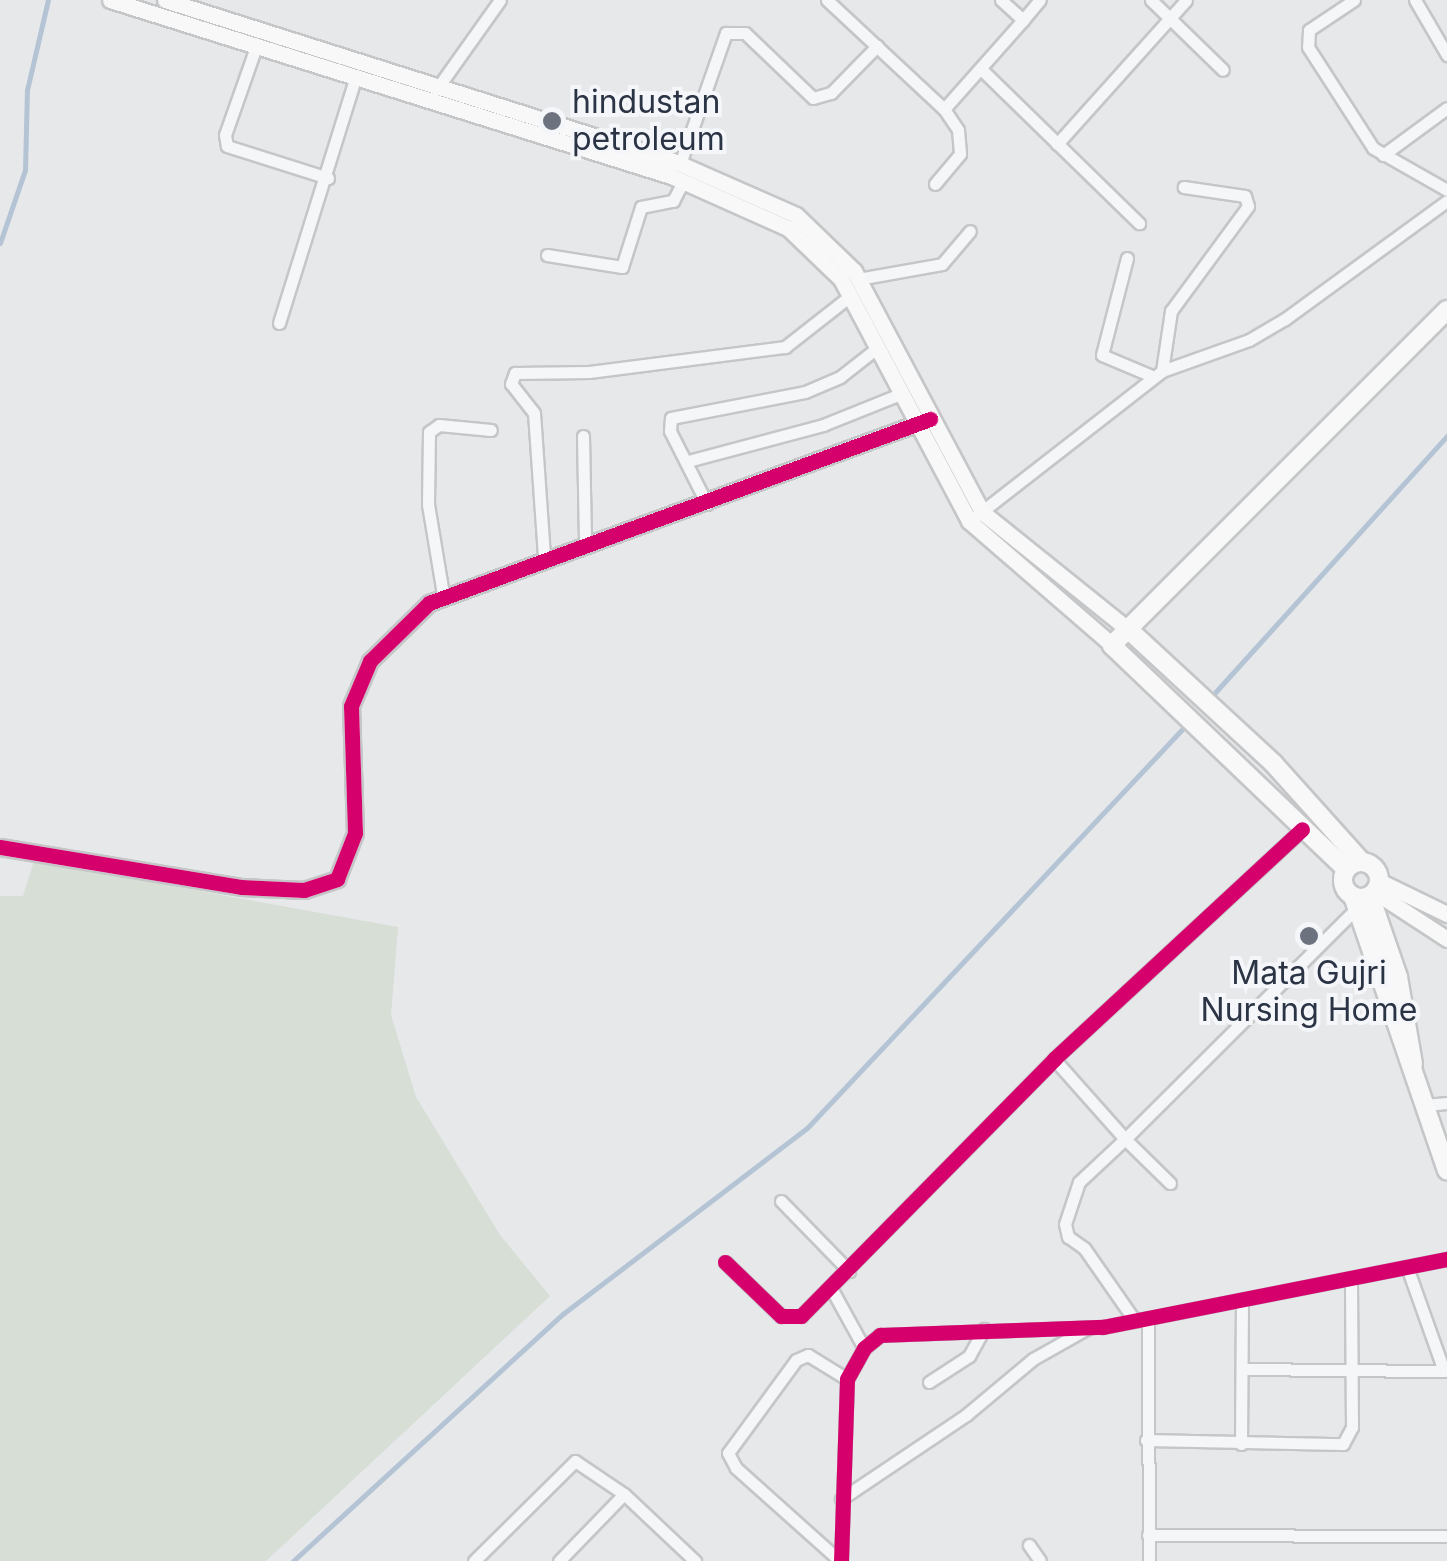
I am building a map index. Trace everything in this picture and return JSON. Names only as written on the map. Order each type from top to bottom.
[{"type":"main road","points":[[110,0],[256,44],[355,80],[435,94],[680,164],[796,216],[830,242],[858,279],[922,422],[975,516],[1222,748],[1302,829],[1353,865],[1372,865],[1367,895],[1412,1069],[1447,1170]]},
{"type":"main road","points":[[165,0],[683,181],[788,228],[819,252],[850,296],[900,394],[922,422]]},
{"type":"main road","points":[[1112,645],[1447,310]]},
{"type":"main road","points":[[0,847],[242,886],[304,890],[337,879],[355,834],[351,706],[370,661],[443,594],[544,556],[707,504],[922,422]]},
{"type":"main road","points":[[975,516],[1129,630],[1240,730],[1353,865]]},
{"type":"main road","points":[[1353,865],[1344,887],[1447,914]]},
{"type":"main road","points":[[1367,895],[1447,939]]},
{"type":"street","points":[[435,94],[500,0]]},
{"type":"street","points":[[827,0],[944,109],[962,145],[935,184]]},
{"type":"street","points":[[1001,0],[1023,20]]},
{"type":"street","points":[[944,109],[1040,0]]},
{"type":"street","points":[[1151,0],[1223,70]]},
{"type":"street","points":[[1057,144],[1186,0]]},
{"type":"street","points":[[1354,0],[1314,25],[1305,42],[1350,118],[1382,155],[1447,190]]},
{"type":"street","points":[[1415,0],[1447,54]]},
{"type":"street","points":[[680,164],[726,33],[746,33],[813,98],[831,94],[876,46]]},
{"type":"street","points":[[256,44],[224,141],[232,150],[328,178]]},
{"type":"street","points":[[981,69],[1139,224]]},
{"type":"street","points":[[279,323],[328,178],[355,80]]},
{"type":"street","points":[[1382,155],[1447,108]]},
{"type":"street","points":[[547,254],[622,268],[642,208],[674,201],[683,181]]},
{"type":"street","points":[[1158,374],[1171,311],[1249,202],[1184,187]]},
{"type":"street","points":[[975,516],[1158,374],[1249,340],[1285,319],[1447,201]]},
{"type":"street","points":[[858,279],[942,264],[970,232]]},
{"type":"street","points":[[1126,258],[1102,355],[1158,374]]},
{"type":"street","points":[[544,556],[534,414],[511,384],[515,373],[589,372],[785,348],[850,296]]},
{"type":"street","points":[[707,504],[668,427],[671,418],[815,389],[877,348]]},
{"type":"street","points":[[688,461],[823,425],[900,394]]},
{"type":"street","points":[[443,594],[428,504],[429,432],[440,425],[491,430]]},
{"type":"street","points":[[583,436],[585,544]]},
{"type":"street","points":[[725,1262],[781,1316],[801,1316],[1054,1059],[1302,829]]},
{"type":"street","points":[[1149,1561],[1142,1320],[1084,1248],[1065,1232],[1078,1182],[1367,895]]},
{"type":"street","points":[[1054,1059],[1170,1183]]},
{"type":"street","points":[[1425,1105],[1447,1103]]},
{"type":"street","points":[[781,1202],[849,1271]]},
{"type":"street","points":[[840,1561],[847,1380],[864,1348],[891,1331],[1089,1328],[1447,1259]]},
{"type":"street","points":[[1242,1368],[1446,1371],[1408,1267]]},
{"type":"street","points":[[1146,1440],[1343,1444],[1352,1428],[1351,1278]]},
{"type":"street","points":[[831,1288],[864,1348]]},
{"type":"street","points":[[1241,1444],[1242,1300]]},
{"type":"street","points":[[841,1498],[966,1415],[1034,1359],[1089,1328]]},
{"type":"street","points":[[929,1382],[969,1356],[984,1329]]},
{"type":"street","points":[[840,1561],[736,1468],[728,1453],[796,1360],[816,1358],[847,1380]]},
{"type":"street","points":[[474,1561],[569,1464],[585,1462],[694,1561]]},
{"type":"street","points":[[559,1561],[624,1494]]},
{"type":"street","points":[[1148,1535],[1447,1536]]},
{"type":"street","points":[[1030,1545],[1040,1561]]},
{"type":"shaded area","points":[[34,861],[398,927],[391,1015],[416,1097],[500,1235],[550,1296],[266,1561],[0,1561],[0,896],[23,896]]},
{"type":"waterway","points":[[0,243],[25,170],[27,90],[48,0]]},
{"type":"waterway","points":[[1211,697],[1447,436]]},
{"type":"waterway","points":[[293,1561],[564,1313],[807,1128],[1187,724]]},
{"type":"cycle path","points":[[0,847],[241,887],[304,890],[337,879],[355,833],[351,706],[370,661],[429,603],[930,419]]},
{"type":"cycle path","points":[[725,1262],[781,1316],[801,1316],[1054,1059],[1302,829]]},
{"type":"cycle path","points":[[841,1561],[847,1379],[864,1348],[880,1335],[1103,1327],[1447,1259]]},
{"type":"place","name":"hindustan petroleum","points":[[552,121]]},
{"type":"place","name":"Mata Gujri Nursing Home","points":[[1309,936]]}]
